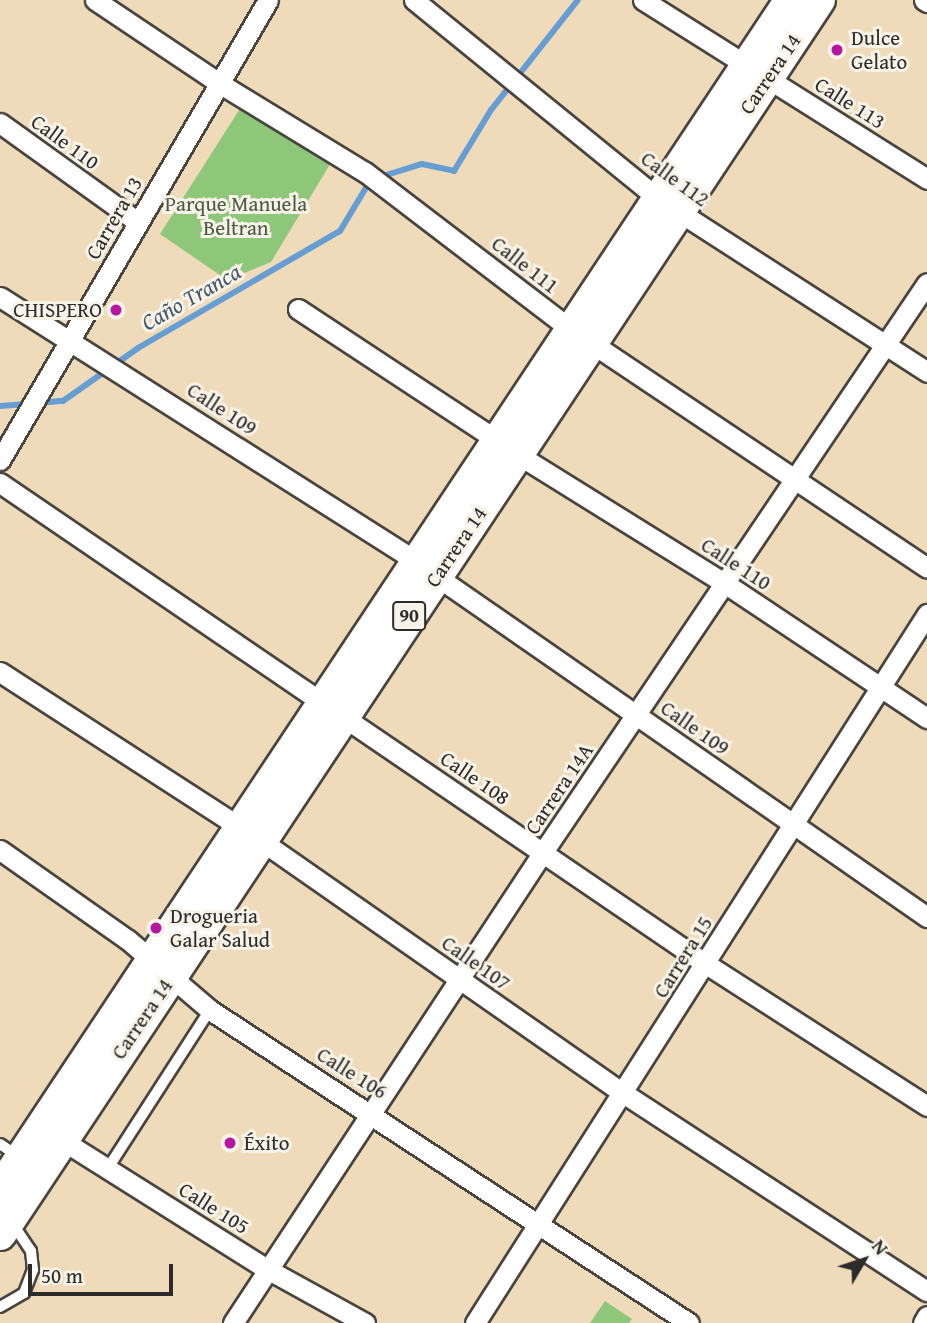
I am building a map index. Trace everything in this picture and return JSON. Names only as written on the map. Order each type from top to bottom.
[{"type":"main road","name":"Carrera 14","points":[[758,72],[792,0]]},
{"type":"main road","name":"Carrera 14","points":[[3,1214],[52,1133],[668,205],[758,72],[819,0]]},
{"type":"main road","name":"Carrera 14","points":[[3,1214],[11,1151],[52,1133]]},
{"type":"street","name":"Calle 111","points":[[94,0],[219,83],[365,172],[582,336],[927,568]]},
{"type":"street","name":"Carrera 13","points":[[0,460],[268,0]]},
{"type":"street","name":"Calle 112","points":[[414,0],[668,205],[927,372]]},
{"type":"street","name":"Calle 113","points":[[643,0],[927,178]]},
{"type":"street","name":"Calle 110","points":[[0,123],[138,222]]},
{"type":"street","name":"Carrera 14A","points":[[233,1323],[543,852],[927,283]]},
{"type":"street","name":"Calle 109","points":[[0,297],[124,373],[427,569],[927,917]]},
{"type":"street","name":"Calle 110","points":[[298,309],[508,448],[726,584],[927,718]]},
{"type":"street","name":"Calle 108","points":[[0,483],[706,964],[927,1106]]},
{"type":"street","name":"Carrera 15","points":[[475,1323],[706,964],[878,684],[927,614]]},
{"type":"street","name":"Calle 107","points":[[0,672],[251,835],[623,1093],[927,1291]]},
{"type":"street","name":"Calle 106","points":[[0,850],[161,968],[210,1010],[371,1111],[689,1323]]},
{"type":"street","name":"Calle 105","points":[[52,1133],[267,1269],[365,1323]]},
{"type":"street","points":[[923,1323],[927,1316]]},
{"type":"lane","points":[[108,1168],[210,1010]]},
{"type":"lane","points":[[0,1307],[24,1293],[33,1270],[31,1251],[3,1214]]},
{"type":"green space","name":"Parque Manuela Beltran","points":[[243,104],[332,161],[271,262],[227,280],[160,234]]},
{"type":"green space","points":[[605,1301],[632,1319],[629,1323],[590,1323]]},
{"type":"waterway","name":"Caño Tranca","points":[[380,177],[422,164],[454,171],[491,110],[578,0]]},
{"type":"waterway","name":"Caño Tranca","points":[[38,403],[63,401],[138,348],[340,231],[370,181]]},
{"type":"waterway","name":"Caño Tranca","points":[[0,406],[27,404]]},
{"type":"place","name":"Dulce Gelato","points":[[837,50]]},
{"type":"place","name":"CHISPERO","points":[[116,310]]},
{"type":"place","name":"Drogueria Galar Salud","points":[[156,928]]},
{"type":"place","name":"Éxito","points":[[230,1143]]}]
